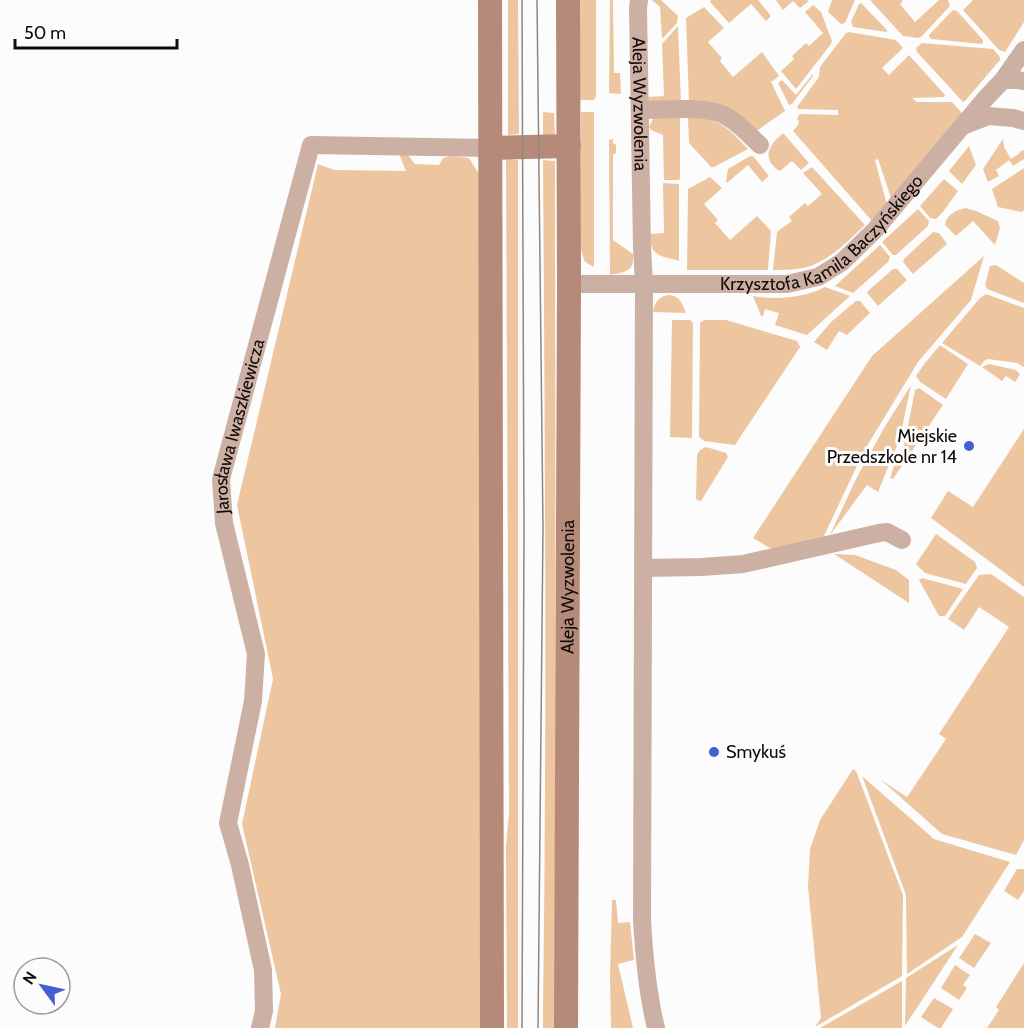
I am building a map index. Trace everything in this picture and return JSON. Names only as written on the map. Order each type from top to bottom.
[{"type":"main road","points":[[490,0],[492,1028]]},
{"type":"main road","name":"Aleja Wyzwolenia","points":[[566,1028],[568,0]]},
{"type":"main road","points":[[490,148],[569,146]]},
{"type":"street","name":"Aleja Wyzwolenia","points":[[639,0],[639,110],[644,284],[642,919],[644,962],[656,1028]]},
{"type":"street","name":"Krzysztofa Kamila Baczyńskiego","points":[[569,284],[787,284],[818,277],[843,262],[876,230],[1003,80],[1024,50]]},
{"type":"street","points":[[1003,80],[1024,81]]},
{"type":"street","points":[[639,110],[699,110],[720,114],[736,123],[760,145]]},
{"type":"street","points":[[964,126],[988,116],[1024,121]]},
{"type":"street","name":"Jarosława Iwaszkiewicza","points":[[260,1028],[264,1011],[263,970],[240,865],[228,823],[253,701],[256,654],[224,523],[221,479],[310,145],[490,148]]},
{"type":"street","points":[[644,568],[743,564],[887,532],[902,540]]},
{"type":"shaded area","points":[[508,0],[518,0],[519,134],[508,135]]},
{"type":"shaded area","points":[[580,0],[596,0],[596,96],[594,100],[581,100],[580,98]]},
{"type":"shaded area","points":[[610,0],[613,0],[614,73],[620,73],[621,94],[609,93]]},
{"type":"shaded area","points":[[652,0],[661,0],[678,16],[677,23],[663,38],[660,7]]},
{"type":"shaded area","points":[[711,0],[758,0],[771,16],[766,21],[751,4],[729,23],[710,2]]},
{"type":"shaded area","points":[[776,0],[809,1],[800,8],[793,1],[783,10]]},
{"type":"shaded area","points":[[832,0],[855,0],[845,23],[841,24],[828,12]]},
{"type":"shaded area","points":[[870,0],[901,0],[903,1],[900,4],[915,22],[939,0],[948,0],[950,6],[918,38],[903,36]]},
{"type":"shaded area","points":[[973,0],[1024,0],[1024,22],[1005,52],[999,50],[963,10]]},
{"type":"shaded area","points":[[861,3],[887,32],[853,27],[851,22]]},
{"type":"shaded area","points":[[813,5],[821,12],[832,41],[796,89],[781,71],[806,43],[809,46],[823,33],[805,12]]},
{"type":"shaded area","points":[[704,7],[724,28],[708,42],[722,58],[720,61],[733,77],[762,52],[779,76],[771,82],[785,111],[755,132],[689,103],[686,18]]},
{"type":"shaded area","points":[[953,10],[957,11],[983,40],[982,44],[929,37]]},
{"type":"shaded area","points":[[677,27],[681,103],[648,102],[648,97],[664,96],[662,44]]},
{"type":"shaded area","points":[[849,32],[896,40],[903,48],[882,68],[889,75],[909,55],[945,95],[944,97],[912,98],[917,102],[952,102],[961,112],[962,118],[891,198],[878,159],[875,160],[887,205],[872,221],[793,131],[798,125],[798,116],[801,114],[838,115],[838,110],[798,109],[797,107],[819,77],[820,67]]},
{"type":"shaded area","points":[[922,43],[993,49],[1000,60],[963,102],[917,52],[916,48]]},
{"type":"shaded area","points":[[813,74],[789,105],[778,83],[782,80],[796,95]]},
{"type":"shaded area","points":[[543,112],[554,113],[555,134],[552,136],[543,136]]},
{"type":"shaded area","points":[[581,112],[594,112],[594,267],[585,262],[580,247]]},
{"type":"shaded area","points":[[654,117],[680,117],[679,180],[664,180],[663,135],[649,127]]},
{"type":"shaded area","points":[[688,117],[708,119],[722,125],[748,149],[711,167],[689,143]]},
{"type":"shaded area","points":[[782,134],[809,163],[801,170],[792,161],[780,171],[771,162],[770,149]]},
{"type":"shaded area","points":[[613,139],[616,153],[613,155],[613,240],[633,254],[633,260],[628,270],[610,275],[609,140]]},
{"type":"shaded area","points":[[1003,139],[1004,147],[1011,159],[1024,150],[1024,159],[1013,166],[1009,160],[996,170],[999,176],[988,182],[983,169]]},
{"type":"shaded area","points":[[969,146],[976,165],[962,184],[949,171]]},
{"type":"shaded area","points":[[399,154],[408,155],[415,164],[439,165],[443,158],[451,156],[469,158],[479,174],[480,1028],[275,1028],[281,994],[242,824],[273,679],[237,505],[318,164],[334,170],[406,171]]},
{"type":"shaded area","points":[[753,156],[769,176],[762,182],[748,165],[727,183],[728,169]]},
{"type":"shaded area","points":[[506,159],[518,160],[518,1028],[507,1028],[506,847],[509,813]]},
{"type":"shaded area","points":[[543,160],[555,161],[556,1028],[543,1028],[545,479]]},
{"type":"shaded area","points":[[812,167],[865,225],[838,250],[815,264],[799,269],[773,270],[778,231],[792,221],[789,217],[805,203],[808,206],[822,194],[803,173]]},
{"type":"shaded area","points":[[1024,168],[1024,210],[1022,212],[998,207],[992,189]]},
{"type":"shaded area","points":[[710,177],[722,188],[704,204],[718,220],[715,223],[730,240],[757,216],[771,231],[768,270],[687,270],[688,189]]},
{"type":"shaded area","points":[[944,179],[958,191],[936,219],[930,218],[920,206]]},
{"type":"shaded area","points":[[663,183],[679,184],[679,261],[658,254],[652,247],[651,234],[664,233]]},
{"type":"shaded area","points":[[966,208],[998,221],[1000,228],[995,245],[973,221],[956,236],[945,225],[947,218]]},
{"type":"shaded area","points":[[918,209],[929,221],[928,226],[896,255],[893,255],[882,242]]},
{"type":"shaded area","points":[[933,232],[939,233],[947,244],[913,274],[903,262],[904,259]]},
{"type":"shaded area","points":[[880,245],[890,257],[888,262],[853,293],[835,286]]},
{"type":"shaded area","points":[[984,256],[971,300],[918,362],[864,451],[823,538],[773,550],[753,538],[872,356]]},
{"type":"shaded area","points":[[996,265],[1024,283],[1024,303],[987,289],[985,285],[990,266]]},
{"type":"shaded area","points":[[893,269],[897,269],[907,280],[878,306],[867,292]]},
{"type":"shaded area","points":[[825,287],[850,296],[807,335],[775,325],[779,313],[765,309],[761,316],[753,296],[790,297],[808,294]]},
{"type":"shaded area","points":[[986,294],[1024,308],[1024,367],[1017,363],[988,359],[980,366],[942,343]]},
{"type":"shaded area","points":[[669,295],[678,298],[686,313],[653,312],[658,300]]},
{"type":"shaded area","points":[[856,301],[860,301],[870,313],[847,335],[839,331],[827,350],[814,342],[831,322]]},
{"type":"shaded area","points":[[672,320],[690,320],[693,323],[692,438],[670,437]]},
{"type":"shaded area","points":[[704,320],[726,320],[797,341],[800,347],[735,445],[704,441],[699,437],[700,323]]},
{"type":"shaded area","points":[[940,345],[968,364],[946,399],[920,382],[916,376]]},
{"type":"shaded area","points":[[989,364],[1016,370],[1020,374],[1015,382],[1006,376],[1002,381],[982,367]]},
{"type":"shaded area","points":[[911,385],[900,438],[878,492],[867,485],[830,535],[855,481]]},
{"type":"shaded area","points":[[919,388],[943,405],[893,479],[890,478],[895,463],[903,451],[915,390]]},
{"type":"shaded area","points":[[1024,429],[1024,587],[931,518],[948,491],[973,507]]},
{"type":"shaded area","points":[[706,447],[726,453],[728,457],[701,501],[696,498],[697,455]]},
{"type":"shaded area","points":[[936,534],[975,562],[977,568],[966,584],[925,573],[916,564]]},
{"type":"shaded area","points":[[834,554],[855,555],[896,570],[909,580],[909,603]]},
{"type":"shaded area","points":[[991,574],[1024,597],[1024,840],[1016,855],[942,834],[881,780],[907,797],[946,739],[939,734],[1009,627],[979,607],[964,630],[948,619],[979,575]]},
{"type":"shaded area","points":[[922,578],[963,589],[945,616],[939,616],[919,580]]},
{"type":"shaded area","points":[[853,769],[856,771],[903,895],[902,976],[815,1027],[821,1018],[808,887],[810,849],[820,820]]},
{"type":"shaded area","points":[[862,776],[934,839],[1010,862],[962,937],[907,974],[906,895]]},
{"type":"shaded area","points":[[1017,869],[1024,869],[1024,891],[1018,900],[1004,891]]},
{"type":"shaded area","points":[[612,900],[616,900],[618,923],[630,922],[634,960],[618,964],[633,1028],[611,1028]]},
{"type":"shaded area","points":[[975,934],[991,943],[974,968],[959,958]]},
{"type":"shaded area","points":[[958,945],[905,1026],[906,978]]},
{"type":"shaded area","points":[[1024,963],[1024,1028],[987,1028],[999,1010],[996,1007]]},
{"type":"shaded area","points":[[955,965],[970,975],[963,985],[967,988],[959,1000],[941,988]]},
{"type":"shaded area","points":[[902,981],[902,1028],[820,1028]]},
{"type":"shaded area","points":[[934,998],[953,1009],[941,1028],[921,1017]]},
{"type":"tram line","points":[[522,0],[524,529],[522,1028]]},
{"type":"tram line","points":[[537,0],[543,527],[538,1028]]},
{"type":"place","name":"Miejskie Przedszkole nr 14","points":[[969,446]]},
{"type":"place","name":"Smykuś","points":[[714,752]]}]
